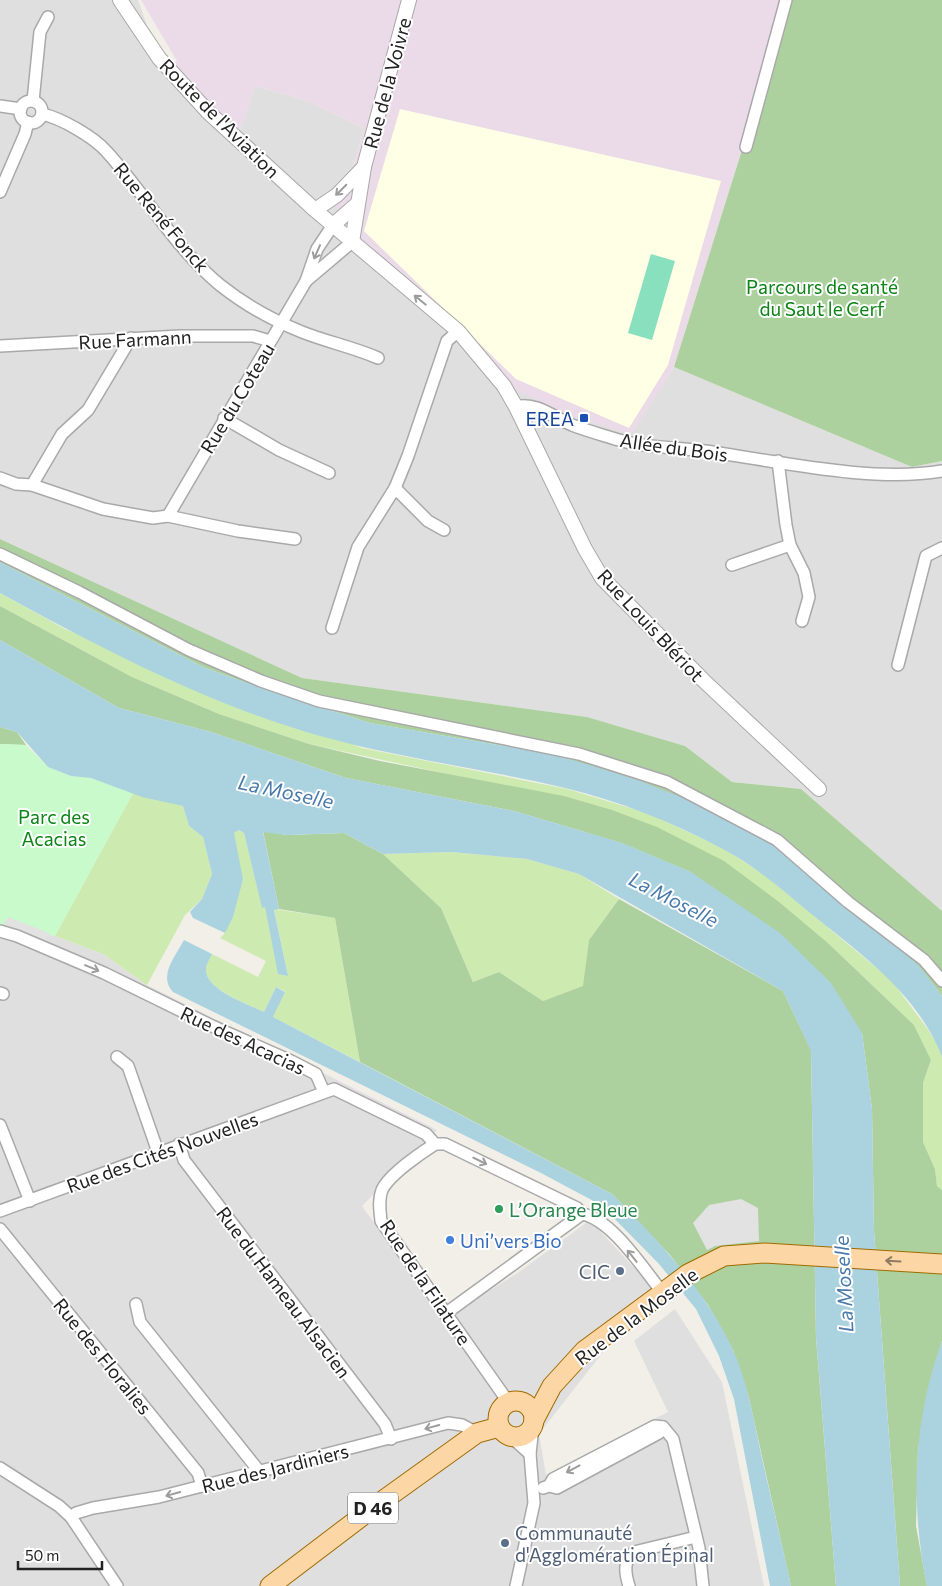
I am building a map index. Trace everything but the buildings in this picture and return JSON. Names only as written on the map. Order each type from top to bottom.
[{"type":"main road","name":"Rue de la Moselle","points":[[533,1423],[552,1386],[584,1351],[688,1274],[724,1256],[765,1252],[786,1255],[942,1264]]},
{"type":"main road","name":"Rue de la Moselle","points":[[516,1403],[552,1386]]},
{"type":"main road","points":[[516,1403],[530,1408],[533,1423],[524,1435],[505,1431],[499,1413],[516,1403]]},
{"type":"main road","name":"D 46","points":[[270,1586],[374,1507],[478,1433],[505,1431]]},
{"type":"street","name":"Route de l'Aviation","points":[[120,0],[159,58],[202,106],[352,242]]},
{"type":"street","name":"Rue de la Voivre","points":[[352,242],[364,167],[410,0]]},
{"type":"street","points":[[746,147],[786,0]]},
{"type":"street","points":[[33,101],[40,32],[48,17]]},
{"type":"street","points":[[28,101],[33,101],[39,104],[42,114],[37,121],[28,122],[22,117],[21,109],[28,101]]},
{"type":"street","points":[[0,106],[21,109]]},
{"type":"street","name":"Rue René Fonck","points":[[42,114],[51,116],[78,130],[106,150],[192,258],[221,285],[281,323],[304,333],[354,347],[378,358]]},
{"type":"street","points":[[0,192],[25,134],[28,122]]},
{"type":"street","name":"Rue de la Voivre","points":[[315,210],[337,195],[364,167]]},
{"type":"street","points":[[333,226],[357,204]]},
{"type":"street","name":"Rue du Coteau","points":[[168,516],[306,281],[317,249],[333,226]]},
{"type":"street","name":"Rue du Coteau","points":[[306,281],[352,242]]},
{"type":"street","name":"Rue Louis Blériot","points":[[352,242],[458,331],[504,386],[585,549],[602,578],[703,680],[819,789]]},
{"type":"street","points":[[332,628],[358,548],[395,488],[408,456],[447,341],[458,331]]},
{"type":"street","name":"Rue Farmann","points":[[0,346],[131,338],[253,336],[270,341]]},
{"type":"street","points":[[32,485],[62,434],[88,410],[131,338]]},
{"type":"street","name":"Allée du Bois","points":[[516,407],[524,404],[571,424],[630,444],[685,448],[848,471],[913,476],[942,471]]},
{"type":"street","points":[[224,418],[279,450],[329,473]]},
{"type":"street","points":[[778,461],[782,507],[790,545],[804,573],[809,597],[802,621]]},
{"type":"street","points":[[0,478],[16,484],[32,485],[103,509],[153,518],[168,516],[238,531],[295,539]]},
{"type":"street","points":[[395,488],[428,521],[444,530]]},
{"type":"street","points":[[732,565],[790,545]]},
{"type":"street","points":[[898,665],[926,556],[942,548]]},
{"type":"street","points":[[0,554],[79,592],[189,650],[261,681],[302,696],[578,754],[667,782],[776,840],[848,902],[924,960],[942,981]]},
{"type":"street","name":"Rue des Acacias","points":[[0,931],[48,949],[291,1061],[316,1074],[324,1092],[334,1089],[345,1093],[426,1134],[435,1144],[445,1144],[577,1208],[582,1214],[593,1216],[610,1229],[666,1291]]},
{"type":"street","points":[[117,1057],[128,1066],[158,1152]]},
{"type":"street","name":"Rue des Cités Nouvelles","points":[[0,1211],[324,1092]]},
{"type":"street","points":[[0,1125],[30,1200]]},
{"type":"street","name":"Rue du Hameau Alsacien","points":[[179,1144],[184,1160],[385,1424],[391,1439]]},
{"type":"street","name":"Rue de la Filature","points":[[435,1144],[389,1180],[382,1189],[379,1207],[381,1221],[445,1314],[516,1403]]},
{"type":"street","points":[[445,1314],[582,1214]]},
{"type":"street","name":"Rue des Floralies","points":[[0,1228],[198,1473],[202,1486]]},
{"type":"street","points":[[136,1304],[140,1322],[259,1471]]},
{"type":"street","name":"Rue des Jardiniers","points":[[71,1517],[76,1513],[93,1508],[160,1497],[448,1423],[462,1425],[478,1433]]},
{"type":"street","points":[[516,1586],[534,1503],[535,1491],[530,1454],[533,1423]]},
{"type":"street","points":[[535,1491],[550,1486],[558,1488],[659,1433],[663,1427],[673,1439],[696,1537],[703,1586]]},
{"type":"street","points":[[505,1431],[530,1454]]},
{"type":"street","points":[[0,1468],[59,1506],[71,1517],[117,1586]]},
{"type":"street","points":[[629,1586],[625,1564],[628,1557],[634,1552],[696,1537]]},
{"type":"shaded area","points":[[0,0],[138,0],[164,73],[238,136],[255,86],[308,101],[364,128],[354,164],[327,195],[630,435],[674,367],[912,467],[942,461],[942,911],[801,789],[732,782],[685,746],[587,717],[302,678],[0,539]]},
{"type":"shaded area","points":[[141,0],[789,0],[674,367],[631,435],[564,413],[514,389],[420,293],[362,240],[327,196],[354,164],[364,128],[308,101],[255,86],[238,136],[170,66],[177,61]]},
{"type":"shaded area","points":[[400,109],[721,181],[668,365],[629,428],[516,379],[364,231]]},
{"type":"shaded area","points":[[8,917],[49,933],[44,943],[2,928]]},
{"type":"shaded area","points":[[0,925],[55,936],[103,954],[147,985],[437,1130],[362,1206],[443,1319],[516,1274],[590,1220],[653,1288],[539,1434],[546,1475],[668,1412],[634,1341],[675,1309],[722,1382],[764,1586],[0,1586]]},
{"type":"shaded area","points":[[741,1199],[758,1208],[759,1241],[715,1246],[707,1250],[693,1223],[709,1205]]},
{"type":"green space","name":"Parcours de santé du Saut le Cerf","points":[[789,0],[942,0],[942,461],[912,467],[674,367]]},
{"type":"green space","points":[[651,254],[675,261],[652,340],[628,333]]},
{"type":"green space","points":[[0,539],[302,678],[587,717],[685,746],[732,782],[801,789],[942,911],[942,996],[920,968],[868,925],[556,755],[370,723],[203,667],[0,562]]},
{"type":"green space","points":[[0,593],[65,629],[362,748],[567,789],[647,813],[723,848],[766,876],[891,980],[927,1028],[937,1044],[942,1057],[942,1190],[937,1186],[935,1169],[923,1142],[923,1083],[931,1060],[914,1025],[829,944],[471,779],[309,744],[219,714],[132,677],[0,606]]},
{"type":"green space","points":[[0,606],[132,677],[219,714],[309,744],[380,761],[564,796],[612,810],[657,827],[724,861],[779,902],[829,944],[914,1025],[931,1060],[923,1083],[923,1142],[935,1169],[937,1186],[942,1190],[942,1341],[931,1378],[918,1450],[916,1526],[927,1586],[900,1586],[874,1231],[872,1109],[862,1033],[691,872],[622,843],[514,811],[346,778],[211,732],[119,708],[0,640]]},
{"type":"green space","points":[[0,727],[17,732],[26,745],[0,744]]},
{"type":"green space","name":"Parc des Acacias","points":[[0,744],[26,745],[48,767],[71,776],[91,778],[133,793],[55,936],[0,925]]},
{"type":"green space","points":[[133,793],[183,806],[189,826],[203,837],[212,874],[202,899],[185,915],[147,985],[103,954],[55,936]]},
{"type":"green space","points":[[239,830],[244,833],[262,907],[265,906],[288,976],[274,909],[335,918],[360,1062],[273,1017],[285,991],[276,987],[264,1012],[228,995],[212,983],[207,976],[206,967],[212,954],[258,977],[266,961],[220,938],[225,933],[243,879],[234,839],[234,833]]},
{"type":"green space","points":[[263,831],[287,835],[344,833],[383,854],[441,908],[473,982],[499,972],[543,1001],[583,986],[589,940],[619,899],[783,991],[811,1050],[816,1337],[836,1586],[791,1586],[749,1398],[733,1350],[708,1305],[670,1255],[612,1194],[360,1062],[335,918],[279,909]]},
{"type":"green space","points":[[452,852],[527,859],[579,874],[619,899],[589,940],[584,986],[543,1001],[499,972],[473,982],[441,908],[383,854]]},
{"type":"water","points":[[0,562],[203,667],[252,685],[370,723],[556,755],[635,779],[706,807],[770,842],[918,965],[942,996],[942,1057],[933,1037],[908,1000],[877,968],[775,884],[721,848],[684,829],[645,813],[585,793],[366,748],[300,730],[222,702],[110,651],[0,593]]},
{"type":"water","name":"La Moselle","points":[[0,640],[119,708],[211,732],[346,778],[514,811],[622,843],[691,872],[780,933],[831,983],[862,1033],[872,1109],[874,1231],[900,1586],[836,1586],[816,1337],[811,1051],[783,991],[579,874],[527,859],[452,852],[383,854],[344,833],[287,835],[263,832],[279,909],[274,910],[288,976],[278,974],[265,907],[262,908],[244,833],[239,830],[234,833],[243,879],[233,917],[225,933],[193,918],[190,912],[202,899],[212,874],[203,837],[189,826],[183,806],[142,797],[91,778],[71,776],[48,767],[17,732],[0,727]]},
{"type":"water","points":[[184,940],[212,954],[206,969],[212,983],[220,990],[264,1012],[276,987],[285,992],[273,1017],[612,1194],[647,1229],[680,1267],[709,1307],[722,1328],[738,1362],[749,1399],[791,1586],[770,1586],[734,1399],[719,1356],[696,1309],[659,1264],[601,1205],[541,1173],[173,992],[167,980],[168,973]]},
{"type":"water","points":[[942,1341],[942,1586],[927,1586],[918,1525],[917,1462],[925,1401]]},
{"type":"place","name":"EREA","points":[[584,418]]},
{"type":"place","name":"L’Orange Bleue","points":[[499,1209]]},
{"type":"place","name":"Uni’vers Bio","points":[[450,1240]]},
{"type":"place","name":"CIC","points":[[620,1271]]},
{"type":"place","name":"Communauté d'Agglomération Épinal","points":[[505,1543]]}]
